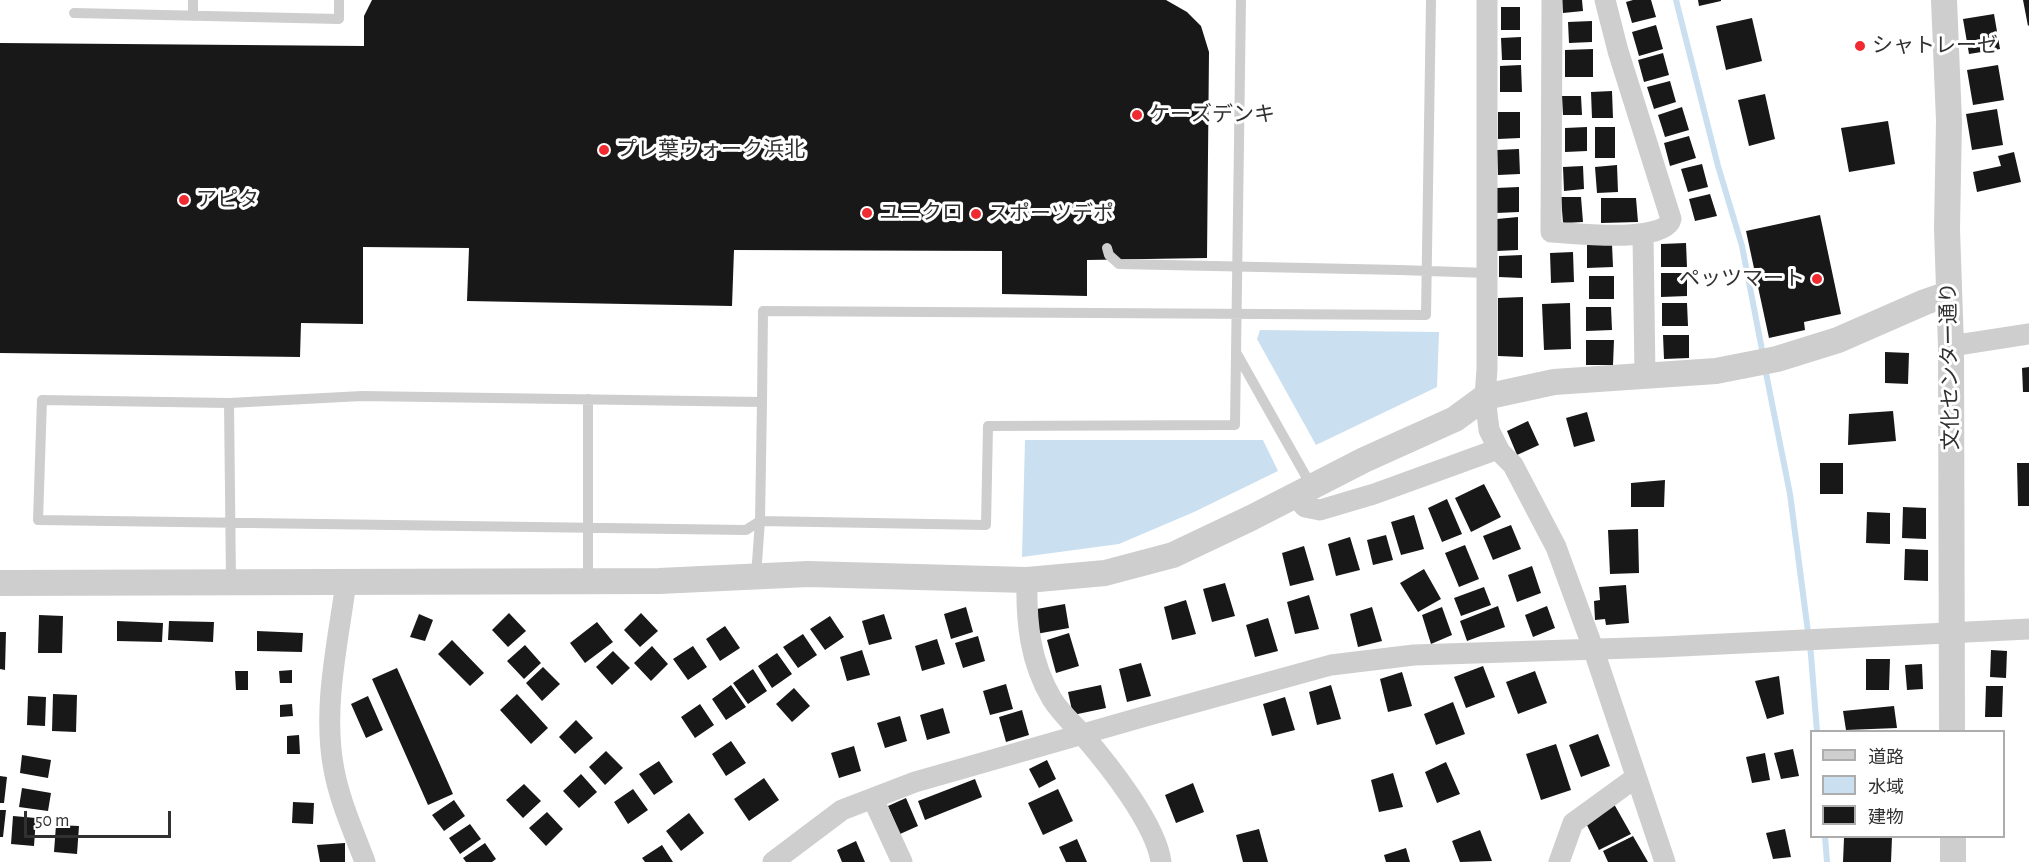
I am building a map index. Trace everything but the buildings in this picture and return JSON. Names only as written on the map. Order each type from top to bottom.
[{"type":"street","points":[[1487,0],[1487,369],[1485,397],[1489,430],[1498,448],[1513,465],[1556,547],[1593,648],[1665,862]]},
{"type":"street","points":[[1552,0],[1551,232],[1643,235],[1666,228],[1670,225],[1671,219],[1615,41],[1605,0]]},
{"type":"street","name":"文化センター通り","points":[[1944,0],[1948,121],[1948,294],[1951,346],[1952,730]]},
{"type":"street","points":[[1643,235],[1645,376]]},
{"type":"street","points":[[0,583],[659,581],[808,574],[1027,580],[1105,573],[1173,555],[1364,460],[1455,418],[1485,397],[1554,382],[1716,371],[1777,359],[1838,340],[1948,294]]},
{"type":"street","points":[[1951,346],[2029,334]]},
{"type":"street","points":[[1304,491],[1305,507],[1320,510],[1374,494],[1498,448]]},
{"type":"street","points":[[1027,580],[1026,615],[1037,670],[1053,701],[1082,734],[1137,808],[1159,849],[1161,862]]},
{"type":"street","points":[[346,582],[331,689],[330,729],[334,770],[345,809],[365,862]]},
{"type":"street","points":[[773,862],[842,810],[915,782],[1331,665],[1414,655],[1661,647],[2029,629]]},
{"type":"street","points":[[1559,862],[1573,823],[1635,778]]},
{"type":"street","points":[[873,799],[902,862]]},
{"type":"street","points":[[1953,838],[1953,862]]},
{"type":"lane","points":[[193,0],[193,16]]},
{"type":"lane","points":[[74,14],[339,19],[339,0]]},
{"type":"lane","points":[[762,402],[362,396],[229,403],[42,400],[38,520],[746,530],[760,521],[986,525],[988,426],[1235,425],[1241,0]]},
{"type":"lane","points":[[756,576],[760,521],[763,310],[1426,315],[1431,0]]},
{"type":"lane","points":[[1107,248],[1109,255],[1119,264],[1487,273]]},
{"type":"lane","points":[[1237,354],[1304,491]]},
{"type":"lane","points":[[588,399],[588,581]]},
{"type":"lane","points":[[229,403],[231,582]]},
{"type":"water","points":[[1260,330],[1439,332],[1437,387],[1316,445],[1257,339]]},
{"type":"water","points":[[1025,440],[1263,440],[1278,471],[1194,512],[1119,544],[1022,557]]},
{"type":"waterway","points":[[1676,0],[1718,166],[1742,246],[1763,355]]},
{"type":"waterway","points":[[1765,368],[1790,494],[1811,655],[1817,730]]},
{"type":"waterway","points":[[1825,838],[1827,862]]},
{"type":"place","name":"シャトレーゼ","points":[[1860,46]]},
{"type":"place","name":"ケーズデンキ","points":[[1137,115]]},
{"type":"place","name":"プレ葉ウォーク浜北","points":[[604,150]]},
{"type":"place","name":"アピタ","points":[[184,200]]},
{"type":"place","name":"ユニクロ","points":[[867,213]]},
{"type":"place","name":"スポーツデポ","points":[[976,214]]},
{"type":"place","name":"ペッツマート","points":[[1817,279]]}]
